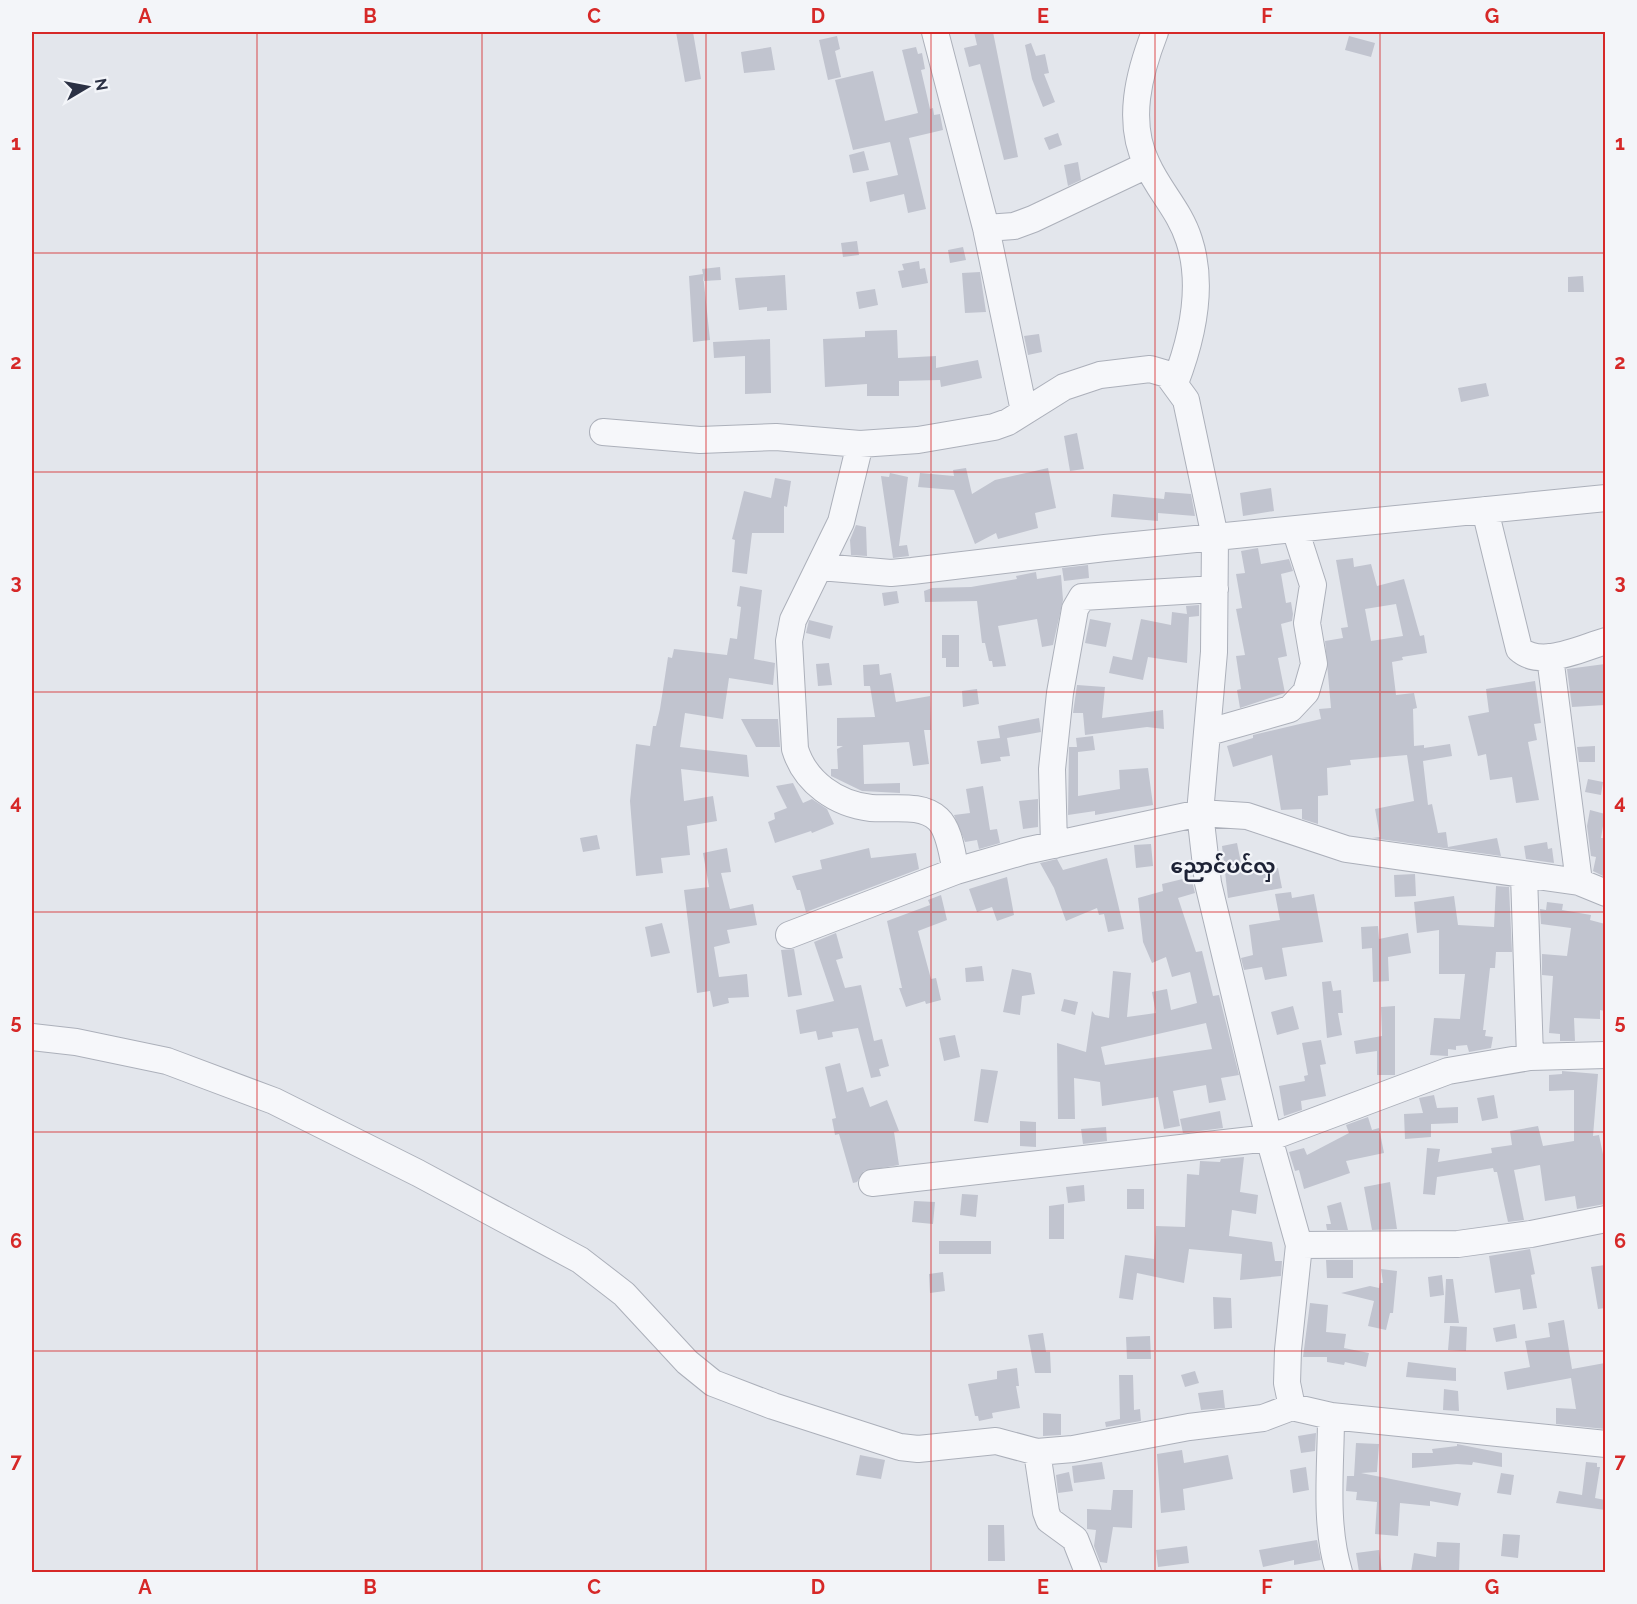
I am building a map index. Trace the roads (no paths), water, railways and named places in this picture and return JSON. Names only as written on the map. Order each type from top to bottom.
[{"type":"street","points":[[935,32],[986,228],[1024,411]]},
{"type":"street","points":[[1155,32],[1138,88],[1134,111],[1147,165],[1181,218],[1195,265],[1195,300],[1188,349],[1175,383]]},
{"type":"street","points":[[986,228],[1014,226],[1033,219],[1147,165]]},
{"type":"street","points":[[603,432],[700,440],[776,437],[860,444],[966,434],[994,427],[1064,387],[1100,375],[1150,369],[1167,374],[1175,383],[1186,400],[1215,537],[1214,652],[1209,732],[1200,813],[1208,883],[1269,1138],[1299,1245],[1288,1350],[1287,1383],[1292,1407]]},
{"type":"street","points":[[860,444],[841,522],[793,620],[789,641],[795,749],[800,764],[821,788],[847,803],[871,808],[926,812],[939,819],[946,831],[956,871]]},
{"type":"street","points":[[820,567],[891,573],[1215,537],[1605,498]]},
{"type":"street","points":[[1485,510],[1519,649],[1527,656],[1550,657],[1605,641]]},
{"type":"street","points":[[1209,732],[1290,709],[1306,692],[1314,664],[1307,623],[1313,585],[1295,529]]},
{"type":"street","points":[[1054,845],[1052,769],[1059,704],[1074,609],[1082,597],[1215,589]]},
{"type":"street","points":[[1550,657],[1580,882]]},
{"type":"street","points":[[789,935],[956,871],[1054,845],[1200,813],[1247,816],[1347,849],[1580,882],[1605,893]]},
{"type":"street","points":[[1524,875],[1530,1057]]},
{"type":"street","points":[[32,1036],[76,1042],[167,1061],[274,1101],[418,1173],[579,1260],[624,1294],[687,1362],[713,1383],[773,1406],[900,1447],[918,1449],[996,1440],[1037,1452],[1073,1449],[1190,1427],[1263,1418],[1292,1407],[1331,1416],[1605,1444]]},
{"type":"street","points":[[872,1183],[1269,1138],[1448,1071],[1530,1057],[1605,1055]]},
{"type":"street","points":[[1299,1245],[1458,1244],[1531,1234],[1605,1219]]},
{"type":"street","points":[[1331,1416],[1330,1515],[1333,1552],[1339,1572]]},
{"type":"street","points":[[1037,1452],[1049,1520],[1075,1539],[1088,1572]]},
{"type":"district","name":"ညောင်ပင်လှ","points":[[1223,866]]}]
